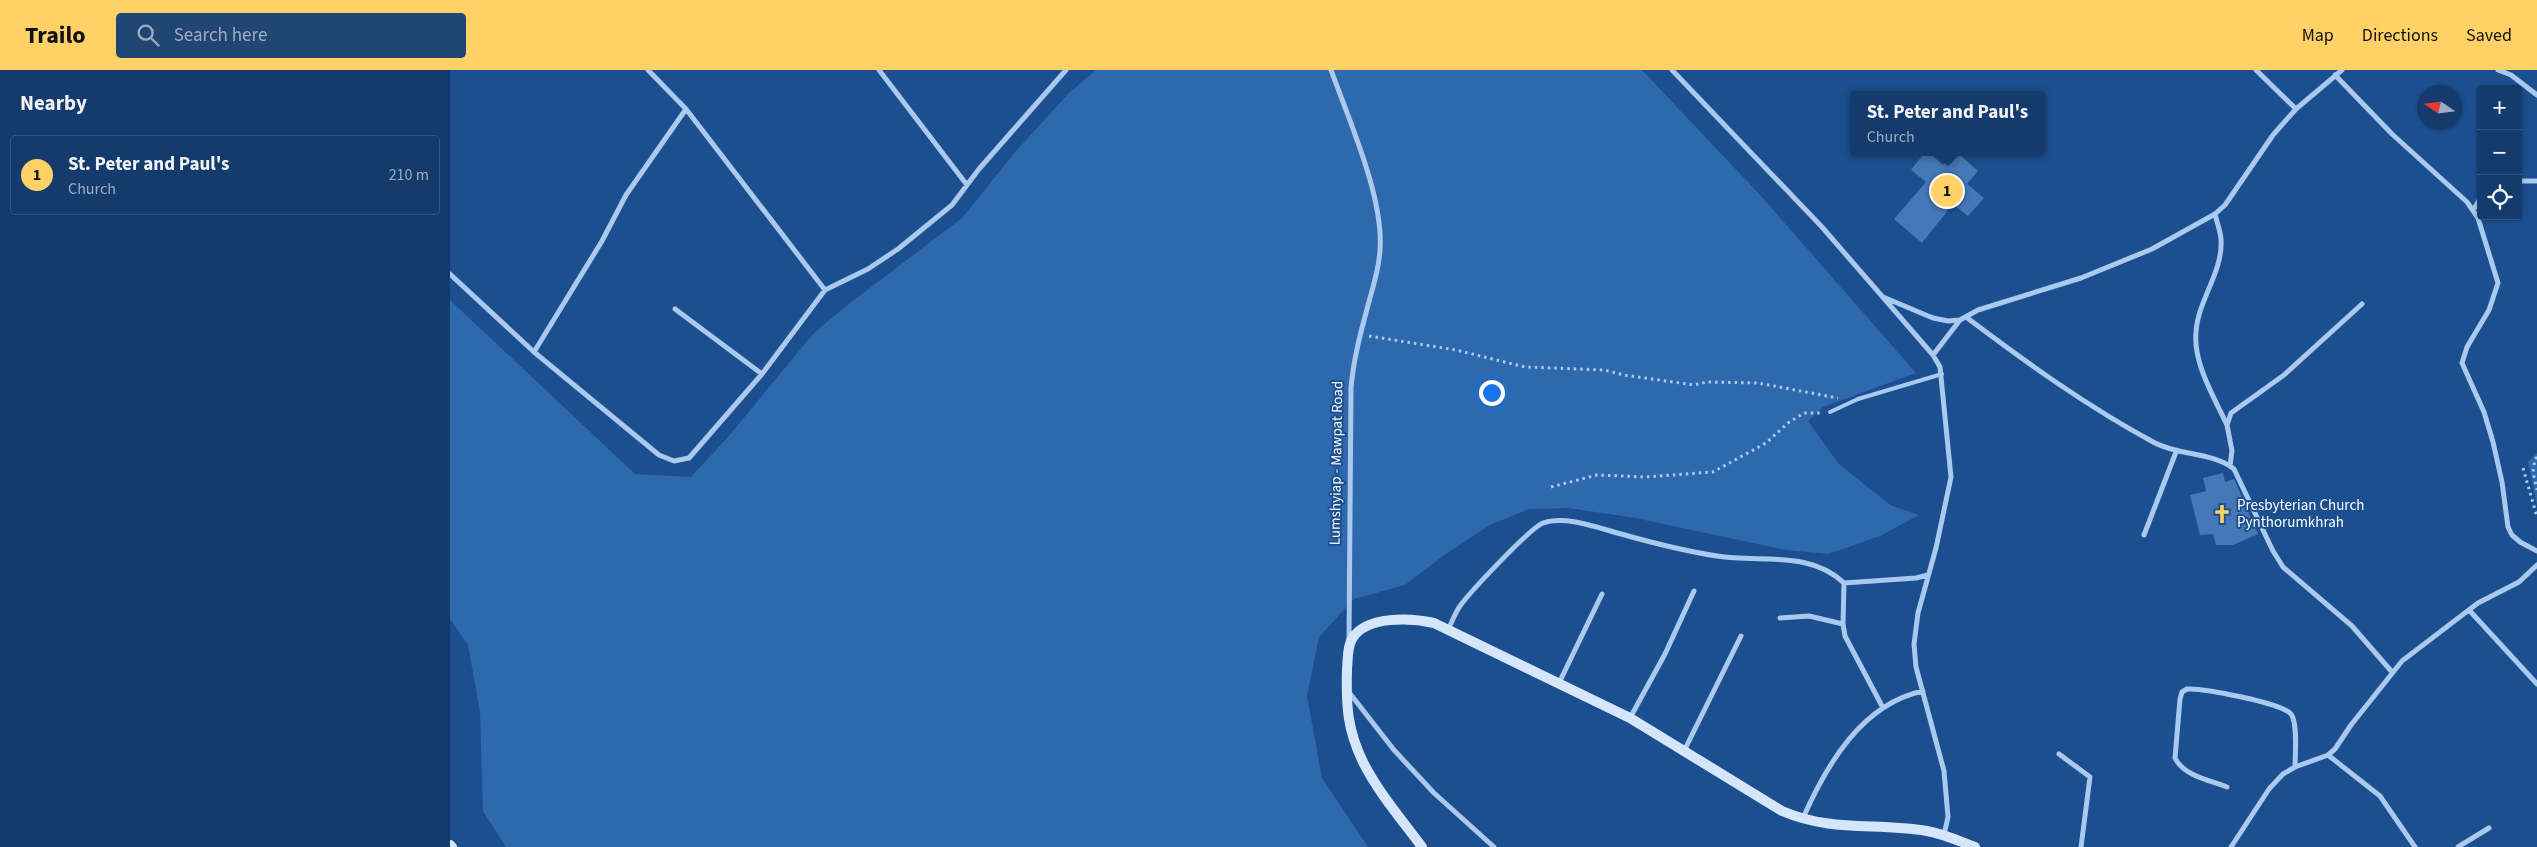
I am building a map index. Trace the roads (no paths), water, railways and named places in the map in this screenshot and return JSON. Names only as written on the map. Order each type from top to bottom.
[{"type":"street","points":[[648,70],[686,109],[825,290]]},
{"type":"street","points":[[879,70],[967,185]]},
{"type":"street","points":[[450,274],[534,352],[659,455],[674,461],[689,458],[762,374],[825,290],[868,269],[917,236],[952,206],[967,185],[1066,70]]},
{"type":"street","name":"Lumshyiap - Mawpat Road","points":[[1331,70],[1369,180],[1380,223],[1378,269],[1360,334],[1353,368],[1350,410],[1346,689],[1348,721],[1363,762],[1374,782],[1422,847]]},
{"type":"street","points":[[1672,70],[1822,227],[1933,355],[1940,367],[1951,477],[1936,548],[1918,613],[1914,644],[1916,667],[1944,771],[1948,817],[1944,835]]},
{"type":"street","points":[[2256,70],[2296,109]]},
{"type":"street","points":[[1882,296],[1933,318],[1948,321],[1963,318],[1978,310],[2081,278],[2152,249],[2215,214],[2224,205],[2273,135],[2296,109],[2342,70]]},
{"type":"street","points":[[2498,70],[2511,75],[2537,95]]},
{"type":"street","points":[[2335,75],[2392,134],[2474,209],[2497,274],[2498,283],[2489,310],[2467,346],[2462,363],[2484,412],[2493,442],[2502,482],[2508,527],[2520,542],[2537,551]]},
{"type":"street","points":[[534,352],[602,241],[626,195],[686,109]]},
{"type":"street","points":[[2522,181],[2537,181]]},
{"type":"street","points":[[2474,209],[2477,204]]},
{"type":"street","points":[[2215,214],[2221,239],[2220,257],[2199,311],[2196,333],[2197,354],[2227,425],[2232,451],[2230,466]]},
{"type":"street","points":[[2227,425],[2231,413],[2284,375],[2362,304]]},
{"type":"street","points":[[675,309],[762,374]]},
{"type":"street","points":[[1933,355],[1963,318]]},
{"type":"street","points":[[1963,318],[2072,394],[2155,443],[2176,452],[2221,462],[2230,466],[2241,482],[2273,551],[2283,567],[2352,626],[2392,672]]},
{"type":"street","points":[[2144,535],[2176,452]]},
{"type":"street","points":[[1448,630],[1460,606],[1501,560],[1541,523],[1552,521],[1586,525],[1681,550],[1720,557],[1791,560],[1812,564],[1834,573],[1844,583],[1843,624],[1851,650],[1882,706]]},
{"type":"street","points":[[2231,847],[2269,789],[2283,774],[2295,767],[2328,755],[2382,688],[2392,672],[2402,662],[2469,610],[2518,582],[2537,565]]},
{"type":"street","points":[[1844,583],[1916,578],[1928,575]]},
{"type":"street","points":[[1630,718],[1665,654],[1694,592]]},
{"type":"street","points":[[1559,682],[1602,594]]},
{"type":"street","points":[[2469,610],[2537,684]]},
{"type":"street","points":[[1780,618],[1808,616],[1843,624]]},
{"type":"street","points":[[1348,654],[1352,639],[1363,629],[1380,622],[1416,619],[1448,630],[1559,682],[1630,718],[1782,811],[1803,818],[1845,827],[1898,828],[1944,835],[1975,847]]},
{"type":"street","points":[[1684,750],[1742,636]]},
{"type":"street","points":[[2227,787],[2186,771],[2180,767],[2175,758],[2180,699],[2182,692],[2187,688],[2240,696],[2286,710],[2294,721],[2295,767]]},
{"type":"street","points":[[1346,689],[1394,750],[1434,793],[1494,847]]},
{"type":"street","points":[[1803,818],[1830,764],[1867,720],[1882,706],[1907,694],[1923,691]]},
{"type":"street","points":[[2059,754],[2090,777],[2081,847]]},
{"type":"street","points":[[2328,755],[2380,796],[2415,847]]},
{"type":"street","points":[[2458,847],[2489,828]]},
{"type":"lane","points":[[1830,412],[1850,403],[1942,374]]},
{"type":"place","name":"St. Peter and Paul's","points":[[1947,191]]},
{"type":"place","name":"Presbyterian Church Pynthorumkhrah","points":[[2222,514]]}]
